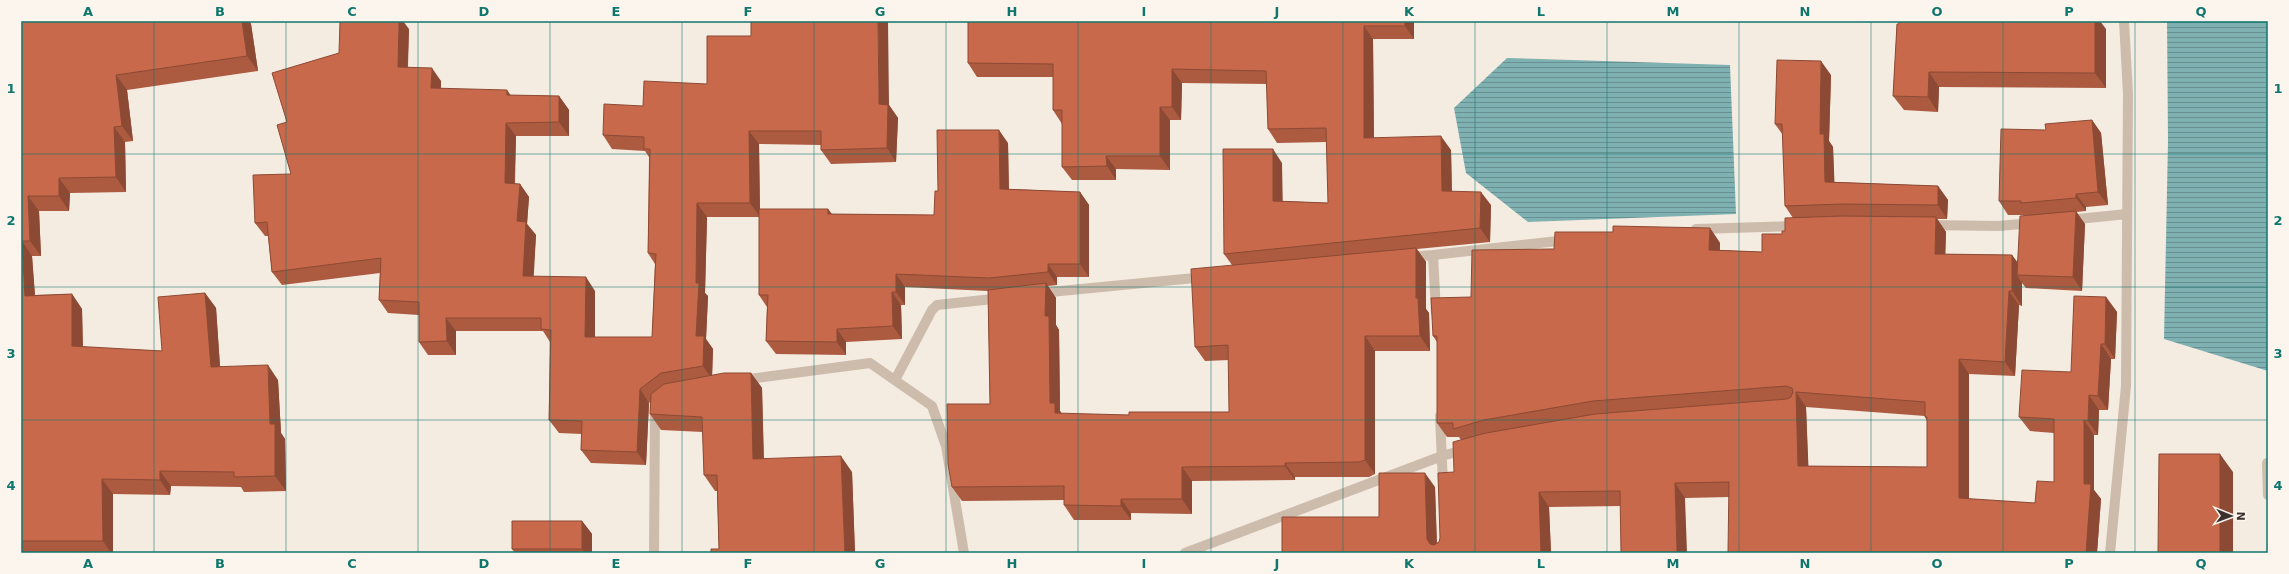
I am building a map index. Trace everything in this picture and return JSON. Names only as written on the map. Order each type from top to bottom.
[{"type":"street","points":[[2110,553],[2126,386],[2128,94],[2124,21]]},
{"type":"street","points":[[2059,220],[2127,214]]},
{"type":"street","points":[[1914,225],[1999,226],[2044,222]]},
{"type":"street","points":[[1684,230],[1812,225]]},
{"type":"street","points":[[1402,258],[1574,239]]},
{"type":"street","points":[[1433,255],[1436,325]]},
{"type":"street","points":[[1030,294],[1219,275]]},
{"type":"street","points":[[895,380],[932,310],[937,305],[1015,296]]},
{"type":"street","points":[[732,382],[870,363],[932,406],[946,446],[964,553]]},
{"type":"street","points":[[654,553],[656,406],[661,402]]},
{"type":"street","points":[[1440,402],[1443,493]]},
{"type":"street","points":[[1185,553],[1442,456],[1480,445]]},
{"type":"street","points":[[2267,463],[2268,495]]},
{"type":"water","points":[[2167,21],[2268,21],[2268,371],[2164,339],[2168,141]]},
{"type":"water","points":[[1507,58],[1730,65],[1736,214],[1528,222],[1466,173],[1454,108]]},
{"type":"building","points":[[21,21],[242,21],[247,56],[116,75],[122,126],[114,127],[116,177],[59,178],[59,196],[28,196],[30,241],[22,241],[25,296],[72,294],[72,346],[162,351],[158,297],[205,293],[211,367],[268,365],[270,424],[275,424],[275,476],[234,477],[234,472],[160,471],[160,480],[102,479],[103,541],[21,541]]},
{"type":"building","points":[[340,21],[399,21],[398,67],[432,68],[431,88],[507,90],[507,95],[559,96],[559,122],[506,123],[505,183],[520,184],[517,221],[526,222],[523,276],[586,277],[585,337],[652,337],[656,254],[648,253],[650,149],[644,149],[644,137],[603,135],[604,104],[643,106],[644,81],[707,84],[707,36],[751,36],[751,21],[878,21],[879,104],[888,105],[887,148],[821,150],[821,131],[749,131],[750,203],[697,203],[696,283],[699,283],[696,336],[704,336],[703,366],[661,373],[640,389],[637,452],[581,450],[582,421],[549,420],[551,330],[541,329],[541,318],[446,318],[447,341],[419,342],[419,302],[379,300],[381,258],[272,272],[267,222],[255,223],[253,175],[291,174],[277,125],[287,122],[272,73],[339,53]]},
{"type":"building","points":[[968,21],[1405,21],[1405,26],[1364,26],[1364,138],[1441,136],[1442,191],[1481,192],[1480,228],[1224,254],[1223,149],[1273,149],[1273,201],[1328,203],[1326,128],[1268,129],[1266,71],[1172,69],[1172,107],[1160,107],[1160,156],[1106,156],[1107,166],[1062,167],[1062,110],[1053,110],[1053,64],[968,63]]},
{"type":"building","points":[[1899,21],[2095,21],[2095,73],[1929,72],[1928,97],[1893,96],[1897,24],[1899,24]]},
{"type":"building","points":[[1777,60],[1821,61],[1820,134],[1824,134],[1825,182],[1938,186],[1938,205],[1842,204],[1785,206],[1782,124],[1775,124]]},
{"type":"building","points":[[2092,120],[2098,192],[2076,194],[2076,198],[2021,203],[2021,201],[1999,201],[2001,129],[2046,130],[2045,124]]},
{"type":"building","points":[[937,130],[999,130],[1000,189],[1080,192],[1080,264],[1048,264],[1048,272],[989,278],[896,274],[896,292],[892,292],[893,326],[837,329],[837,342],[766,341],[768,295],[759,295],[759,209],[828,209],[828,214],[934,215],[935,191],[938,191]]},
{"type":"building","points":[[2076,211],[2073,277],[2017,275],[2020,216]]},
{"type":"building","points":[[1842,216],[1936,217],[1935,254],[2012,255],[2012,291],[2009,291],[2005,362],[1959,359],[1959,498],[2035,503],[2037,481],[2054,482],[2054,419],[2019,417],[2022,370],[2071,372],[2074,296],[2106,297],[2105,344],[2101,344],[2098,396],[2089,395],[2088,421],[2084,420],[2084,484],[2091,484],[2086,553],[1728,553],[1729,482],[1675,483],[1677,553],[1621,553],[1620,491],[1539,492],[1541,553],[1282,553],[1282,517],[1379,517],[1379,473],[1425,473],[1427,539],[1430,544],[1434,545],[1439,542],[1438,473],[1454,472],[1453,442],[1486,433],[1595,414],[1787,399],[1791,397],[1793,392],[1792,388],[1786,386],[1593,401],[1484,420],[1453,429],[1453,423],[1437,423],[1437,336],[1433,336],[1431,298],[1471,297],[1472,250],[1554,249],[1555,232],[1613,232],[1613,226],[1710,228],[1709,250],[1762,252],[1762,234],[1782,234],[1782,231],[1785,231],[1785,218]],"holes":[[[1796,392],[1925,402],[1925,417],[1927,417],[1927,467],[1798,466]]]},
{"type":"building","points":[[1416,248],[1416,298],[1418,298],[1420,336],[1365,336],[1365,460],[1359,462],[1285,463],[1285,466],[1182,467],[1182,499],[1121,499],[1121,506],[1064,505],[1064,486],[952,487],[948,464],[947,404],[990,404],[988,290],[1046,283],[1045,316],[1049,316],[1050,403],[1055,403],[1055,413],[1129,415],[1129,412],[1229,412],[1228,345],[1195,347],[1191,269]]},
{"type":"building","points":[[724,373],[751,373],[753,459],[841,456],[845,553],[711,553],[711,549],[719,549],[717,475],[704,475],[702,417],[650,414],[651,394],[664,384]]},
{"type":"building","points":[[2159,454],[2220,454],[2220,553],[2158,553]]},
{"type":"building","points":[[512,521],[582,521],[582,549],[512,549]]}]
